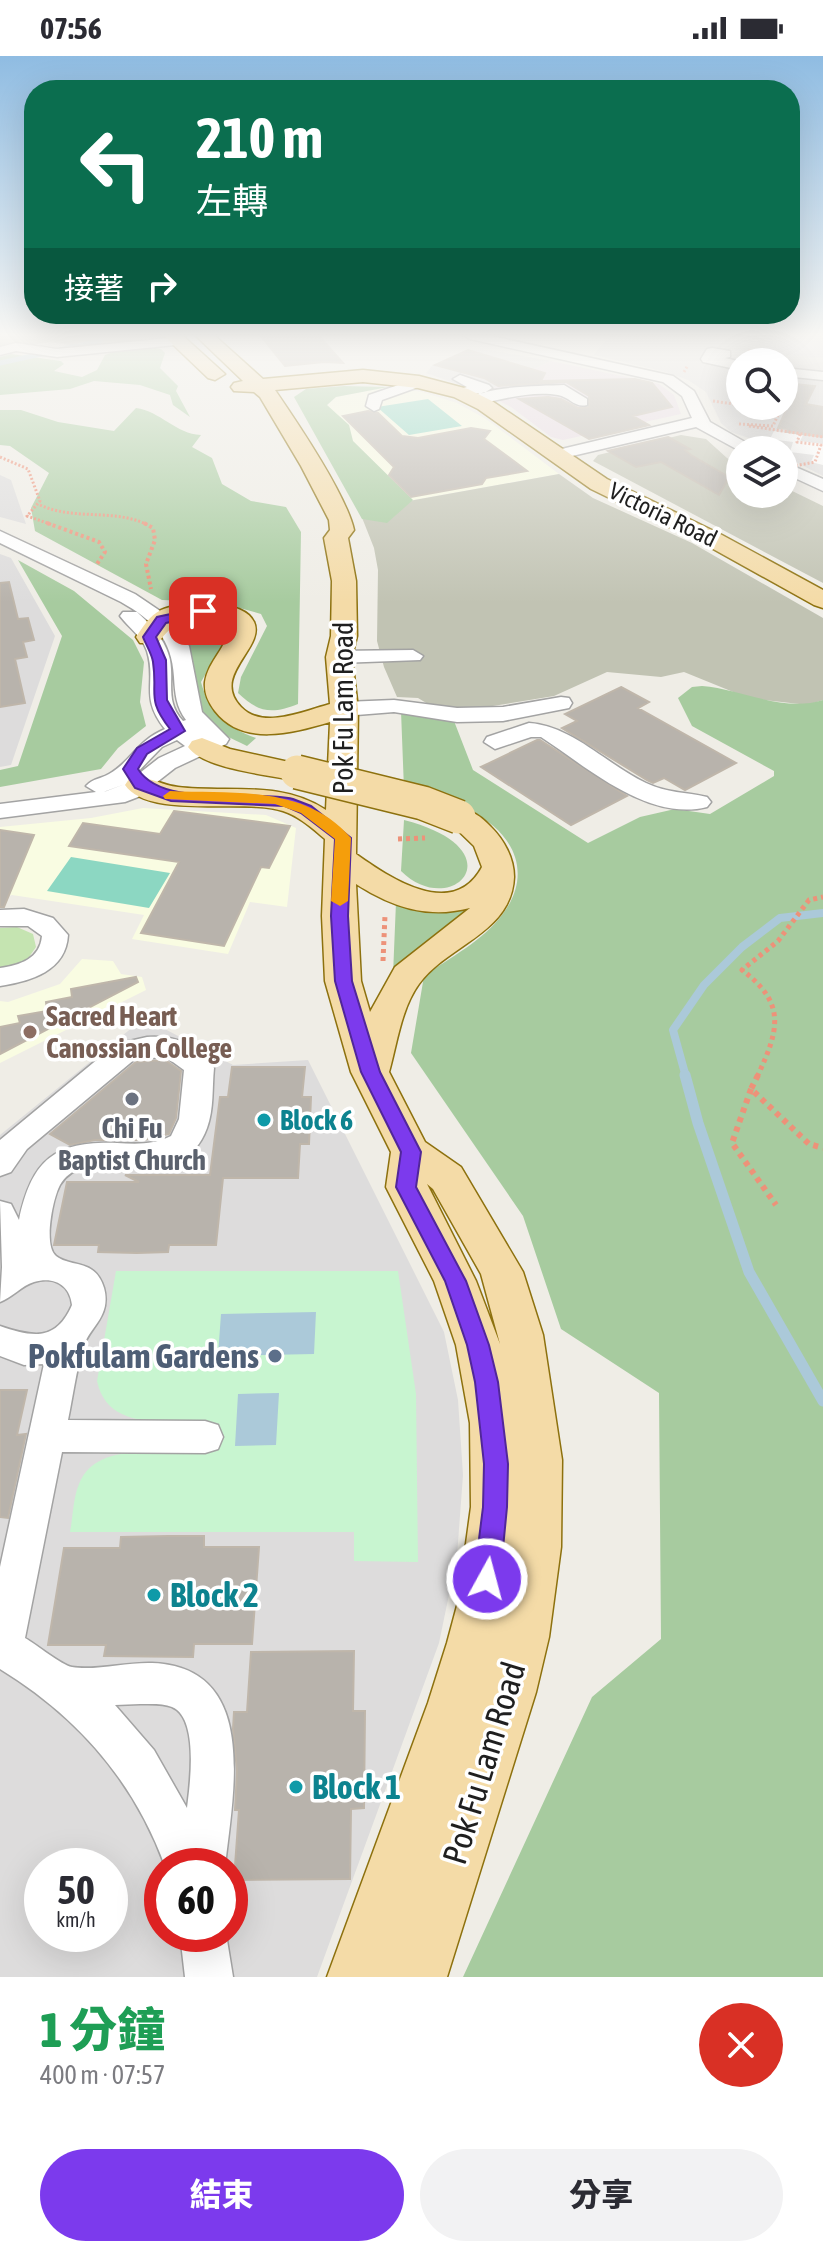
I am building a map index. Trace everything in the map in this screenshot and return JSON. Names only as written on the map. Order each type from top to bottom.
[{"type":"main road","name":"Pok Fu Lam Road","points":[[286,425],[340,520],[342,530],[336,538]]},
{"type":"main road","name":"Victoria Road","points":[[512,425],[599,484],[714,540],[823,600]]},
{"type":"main road","name":"Pok Fu Lam Road","points":[[271,440],[293,471],[325,531],[336,538],[344,581],[344,636],[339,657],[344,709],[339,916],[343,981],[370,1072],[411,1152],[447,1178],[502,1272],[521,1335],[538,1460],[539,1502],[531,1594],[523,1637],[509,1692],[416,1977]]},
{"type":"main road","points":[[156,629],[203,611],[225,614],[242,623],[243,631],[223,666],[218,686],[226,708],[246,723],[274,726],[344,709]]},
{"type":"main road","points":[[199,735],[221,756],[423,803],[459,817],[486,840],[498,865],[499,889],[486,910],[469,927],[426,954],[405,977],[393,1001],[370,1072]]},
{"type":"main road","points":[[135,777],[171,796],[288,802],[306,810],[394,894],[417,902],[436,904],[475,895],[490,882],[498,865]]},
{"type":"main road","name":"Pok Fu Lam Road","points":[[358,1977],[455,1703],[473,1643],[484,1602],[495,1507],[493,1423],[478,1345],[455,1281],[406,1187],[411,1152]]},
{"type":"street","points":[[555,455],[684,425]]},
{"type":"street","points":[[706,425],[726,436]]},
{"type":"street","points":[[798,474],[823,486]]},
{"type":"street","points":[[0,536],[83,572],[125,611],[156,629],[163,711],[199,735],[167,763],[135,777],[130,792],[102,800],[0,808]]},
{"type":"street","points":[[339,657],[413,656]]},
{"type":"street","points":[[344,709],[394,706],[457,715],[503,714],[561,703]]},
{"type":"street","points":[[457,715],[498,744],[529,730],[546,731],[653,797],[699,802]]},
{"type":"street","points":[[0,918],[40,920],[55,935],[55,944],[42,963],[29,971],[0,977]]},
{"type":"street","points":[[0,1164],[16,1141],[126,1051],[148,1045],[170,1046],[188,1054],[199,1068],[192,1129],[182,1144],[164,1153],[79,1156],[59,1165],[46,1179],[32,1230],[34,1251],[22,1276]]},
{"type":"street","points":[[0,1213],[22,1276]]},
{"type":"street","points":[[0,1341],[17,1349],[51,1347],[67,1339],[89,1313],[87,1286],[77,1275],[63,1269],[22,1276]]},
{"type":"street","points":[[67,1339],[1,1647],[65,1688],[109,1727],[147,1775],[182,1848]]},
{"type":"street","points":[[47,1436],[205,1437]]},
{"type":"street","points":[[65,1688],[151,1685],[183,1688],[207,1710],[213,1744],[204,1848]]},
{"type":"street","points":[[206,1952],[209,1977]]},
{"type":"path","points":[[738,425],[823,437]]},
{"type":"path","points":[[800,434],[798,440],[821,445],[820,451]]},
{"type":"path","points":[[0,457],[28,469],[40,505],[65,516],[126,518],[144,522],[153,528],[155,540],[146,564],[151,589]]},
{"type":"path","points":[[798,465],[815,462]]},
{"type":"path","points":[[40,505],[29,511],[27,516],[91,537],[102,545],[103,557],[83,572]]},
{"type":"path","points":[[398,839],[407,839]]},
{"type":"path","points":[[776,1205],[732,1143],[751,1089],[769,1055],[774,1008],[762,985],[742,970],[778,941],[809,900],[823,897]]},
{"type":"path","points":[[383,975],[385,902]]},
{"type":"path","points":[[751,1089],[809,1144],[823,1148]]},
{"type":"shaded area","points":[[349,425],[493,425],[559,474],[413,500],[353,441]]},
{"type":"shaded area","points":[[535,425],[633,425],[563,440],[551,437]]},
{"type":"shaded area","points":[[723,425],[823,425],[823,476],[798,463],[798,436],[743,436]]},
{"type":"shaded area","points":[[681,435],[706,439],[726,457],[726,508],[798,508],[798,494],[823,506],[823,583],[593,461],[598,455]]},
{"type":"shaded area","points":[[559,474],[593,498],[692,543],[823,618],[823,700],[808,705],[748,698],[684,672],[661,677],[607,672],[554,696],[468,710],[433,707],[418,698],[397,697],[377,641],[378,570],[374,548],[359,510]]},
{"type":"shaded area","points":[[0,475],[11,480],[26,524],[0,517]]},
{"type":"shaded area","points":[[0,554],[11,558],[55,636],[11,765],[0,767]]},
{"type":"shaded area","points":[[143,808],[266,815],[296,828],[287,907],[250,902],[228,954],[132,939],[144,915],[12,895],[0,899],[0,827],[91,818]]},
{"type":"shaded area","name":"Sacred Heart Canossian College","points":[[82,959],[113,961],[121,974],[142,977],[146,990],[0,1063],[0,1001],[8,1002],[60,984]]},
{"type":"shaded area","name":"Pokfulam Gardens","points":[[144,1018],[233,1065],[308,1060],[444,1332],[458,1400],[463,1475],[457,1556],[439,1643],[317,1977],[0,1977],[0,1135]]},
{"type":"green space","points":[[0,425],[74,425],[114,431],[120,425],[173,425],[201,435],[192,447],[212,458],[222,484],[251,501],[286,507],[301,532],[298,704],[280,710],[265,710],[238,693],[241,677],[267,626],[261,614],[218,602],[162,600],[35,531],[31,508],[49,473],[10,446],[0,445]]},
{"type":"green space","points":[[309,425],[349,425],[353,441],[413,500],[387,523],[362,519]]},
{"type":"green space","points":[[397,425],[462,426],[409,435]]},
{"type":"green space","points":[[18,560],[74,591],[133,640],[144,662],[140,702],[146,726],[118,748],[101,769],[0,787],[0,770],[18,766],[62,636]]},
{"type":"green space","points":[[190,618],[223,622],[231,629],[201,682],[204,693],[220,718],[256,738],[247,746],[213,727],[197,706],[188,644],[170,622]]},
{"type":"green space","points":[[702,686],[793,704],[823,700],[823,1977],[463,1977],[592,1697],[661,1639],[659,1393],[561,1329],[523,1216],[411,1053],[424,976],[476,941],[495,924],[512,900],[517,869],[508,842],[485,820],[461,808],[404,789],[401,711],[454,721],[473,770],[588,843],[640,817],[675,809],[710,814],[774,776],[774,771],[692,726],[678,698],[692,687]]},
{"type":"green space","points":[[404,820],[439,833],[460,848],[467,863],[465,876],[455,885],[439,888],[420,884],[401,871]]},
{"type":"green space","points":[[71,857],[170,873],[149,908],[47,891]]},
{"type":"green space","points":[[482,900],[393,975],[396,902],[439,909]]},
{"type":"green space","points":[[17,927],[33,934],[36,947],[27,960],[0,969],[0,928]]},
{"type":"green space","points":[[116,1271],[398,1271],[416,1394],[418,1562],[354,1561],[354,1532],[70,1532],[79,1484],[88,1470],[101,1460],[134,1452],[204,1453],[207,1420],[141,1420],[113,1409],[103,1397],[97,1381]]},
{"type":"water","points":[[316,1312],[314,1354],[218,1356],[221,1314]]},
{"type":"water","points":[[279,1393],[276,1445],[235,1446],[238,1394]]},
{"type":"pier","points":[[774,431],[803,435],[800,441],[823,444],[823,465],[811,462],[814,455],[798,453],[798,436],[772,436]]},
{"type":"building","points":[[352,425],[390,425],[402,436],[418,438],[471,428],[490,431],[484,439],[527,471],[486,478],[482,484],[411,497],[389,475],[394,467]]},
{"type":"building","points":[[564,425],[649,425],[589,439]]},
{"type":"building","points":[[780,425],[823,425],[823,437],[787,432],[788,429],[778,428]]},
{"type":"building","points":[[668,437],[726,475],[726,482],[719,495],[661,462],[636,467],[608,451]]},
{"type":"building","points":[[9,582],[18,619],[28,618],[34,640],[23,642],[27,657],[15,659],[25,703],[0,707],[0,583]]},
{"type":"building","points":[[621,687],[649,702],[638,708],[736,763],[685,790],[664,778],[653,783],[647,780],[562,728],[577,721],[565,714]]},
{"type":"building","points":[[537,740],[627,796],[571,825],[481,767]]},
{"type":"building","points":[[174,811],[290,826],[269,868],[261,867],[224,946],[141,933],[179,862],[69,846],[83,823],[160,834]]},
{"type":"building","points":[[0,830],[34,835],[4,907],[0,907]]},
{"type":"building","points":[[136,977],[138,982],[0,1054],[0,1027],[20,1023],[18,1016],[47,1011],[46,1002],[72,997],[71,989]]},
{"type":"building","name":"Chi Fu Baptist Church","points":[[165,1060],[181,1071],[176,1118],[169,1134],[144,1140],[95,1140],[70,1145],[50,1134],[136,1062]]},
{"type":"building","points":[[232,1067],[305,1067],[302,1097],[311,1097],[309,1144],[300,1144],[298,1178],[223,1178],[216,1245],[169,1245],[168,1252],[137,1253],[98,1252],[99,1245],[54,1245],[67,1182],[139,1182],[125,1175],[210,1175],[220,1097],[228,1097]]},
{"type":"building","points":[[0,1390],[27,1390],[17,1435],[26,1434],[8,1518],[0,1517]]},
{"type":"building","name":"Block 2","points":[[204,1536],[204,1547],[259,1547],[252,1644],[194,1644],[193,1657],[104,1656],[106,1645],[48,1645],[64,1548],[120,1548],[121,1537]]},
{"type":"building","name":"Block 1","points":[[354,1651],[353,1711],[365,1711],[364,1808],[351,1809],[350,1879],[248,1880],[248,1848],[236,1848],[239,1810],[235,1810],[237,1771],[233,1729],[234,1712],[247,1712],[251,1652]]},
{"type":"waterway","points":[[686,1077],[673,1030],[704,985],[742,947],[780,918],[823,913]]},
{"type":"waterway","points":[[685,1075],[698,1123],[749,1272],[823,1401]]},
{"type":"slow traffic","points":[[170,796],[276,800],[306,810],[343,838],[340,901]]},
{"type":"place","name":"Sacred Heart Canossian College","points":[[30,1032]]},
{"type":"place","name":"Chi Fu Baptist Church","points":[[132,1099]]},
{"type":"place","name":"Block 6","points":[[264,1120]]},
{"type":"place","name":"Pokfulam Gardens","points":[[275,1356]]},
{"type":"place","name":"Block 2","points":[[154,1595]]},
{"type":"place","name":"Block 1","points":[[296,1787]]},
{"type":"route","points":[[203,611],[162,620],[149,637],[160,660],[159,690],[163,711],[178,731],[142,751],[130,769],[140,785],[171,796],[288,802],[306,810],[343,838],[339,916],[343,981],[370,1072],[411,1152],[406,1187],[433,1235],[468,1311],[486,1382],[496,1464],[487,1579]]}]
